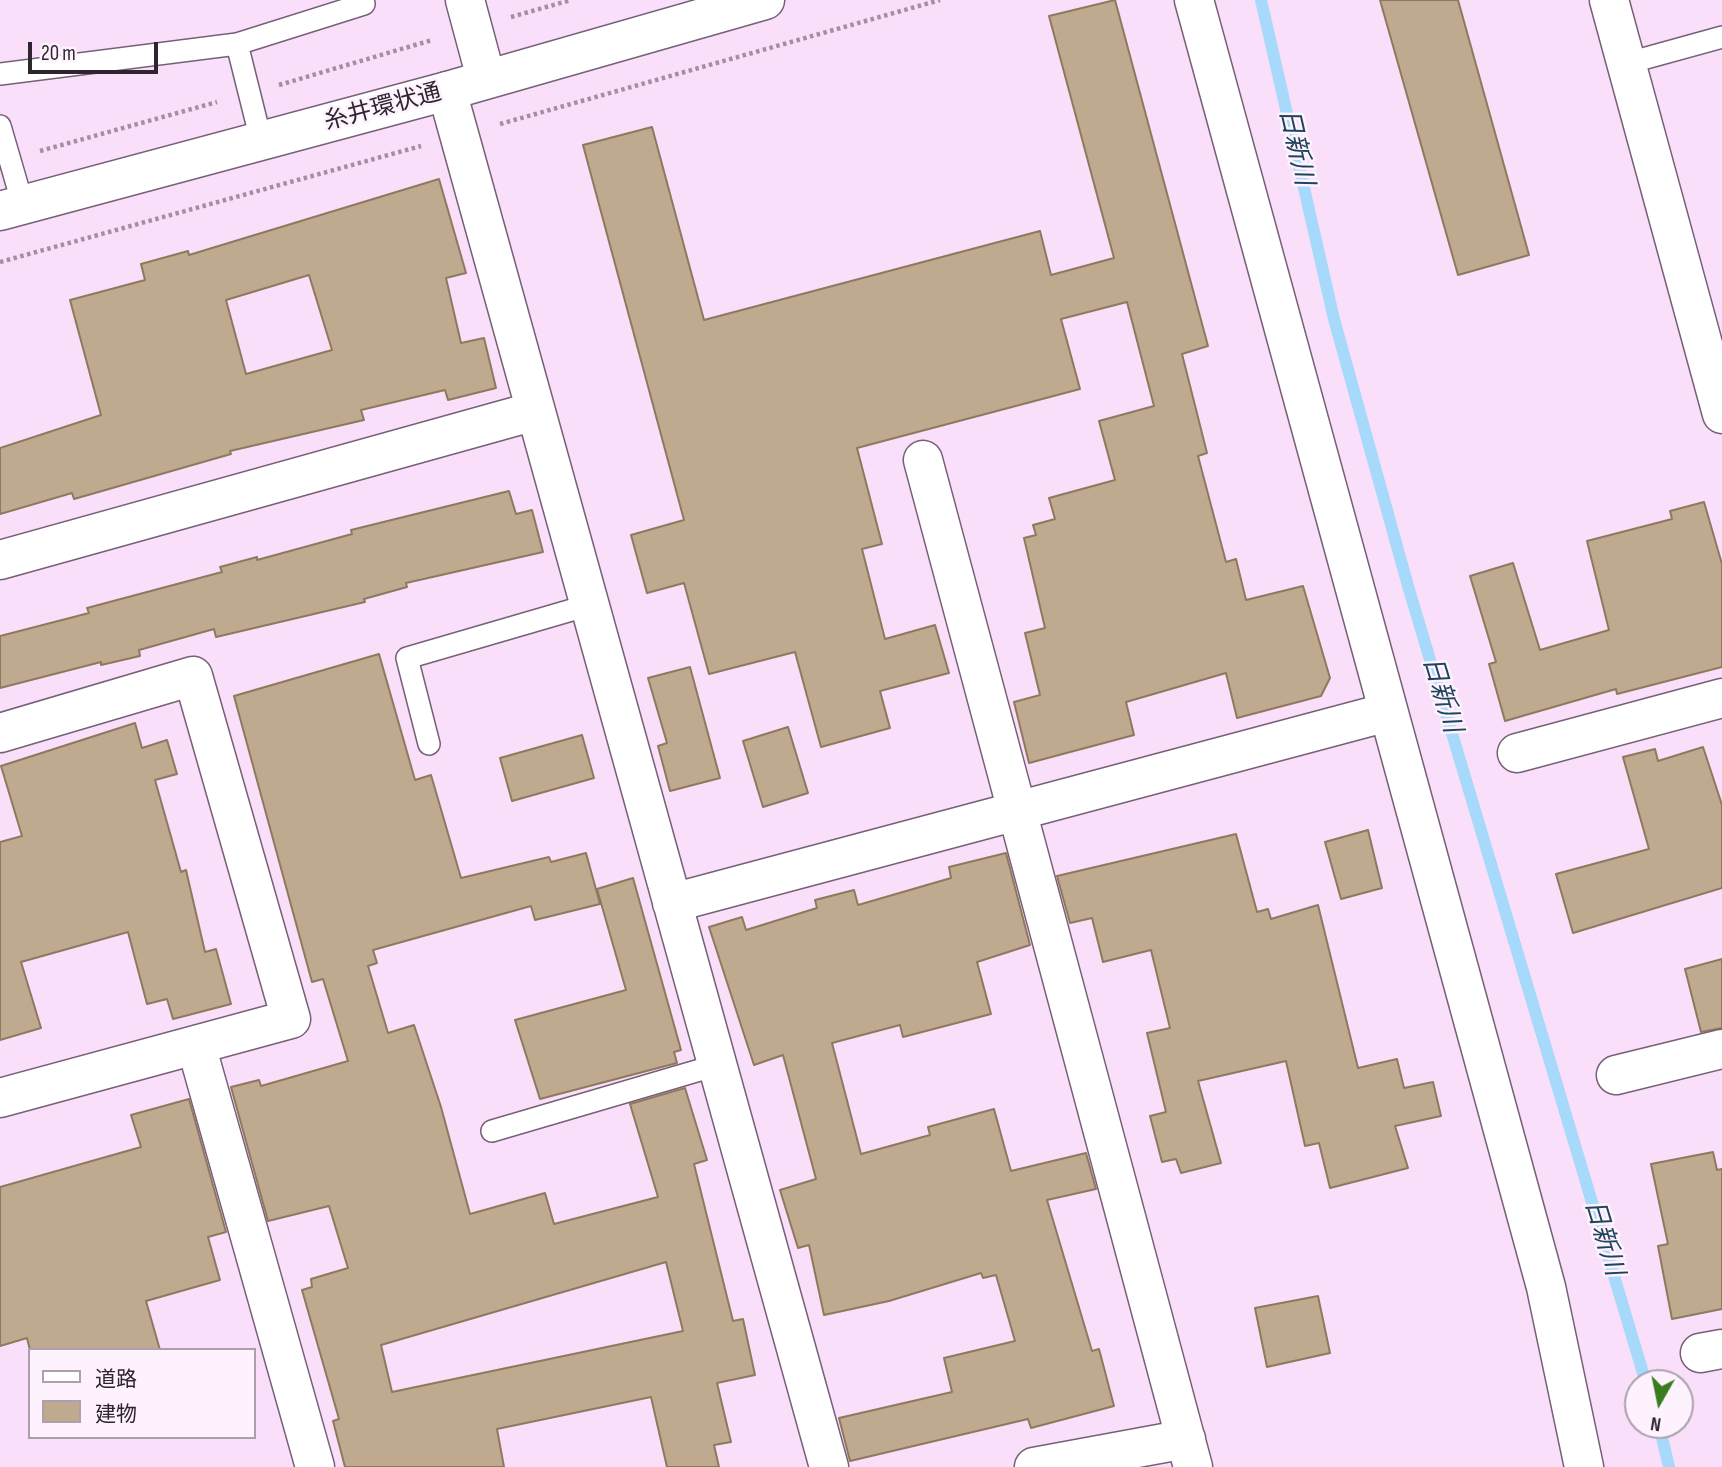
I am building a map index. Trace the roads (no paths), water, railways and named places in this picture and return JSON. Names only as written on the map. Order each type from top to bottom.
[{"type":"street","name":"糸井環状通","points":[[11,208],[447,91],[765,0]]},
{"type":"street","points":[[1194,0],[1545,1287],[1584,1467]]},
{"type":"street","points":[[1609,0],[1712,339],[1722,414]]},
{"type":"street","points":[[469,14],[486,78]]},
{"type":"street","points":[[447,91],[829,1467]]},
{"type":"street","points":[[0,560],[536,411]]},
{"type":"street","points":[[923,460],[1020,810],[1190,1453],[1034,1467]]},
{"type":"street","points":[[0,733],[193,676],[291,1019],[0,1098]]},
{"type":"street","points":[[1517,753],[1722,698]]},
{"type":"street","points":[[672,903],[1388,712]]},
{"type":"street","points":[[196,1045],[315,1467]]},
{"type":"street","points":[[1616,1075],[1722,1049]]},
{"type":"lane","points":[[0,74],[237,44],[364,4],[363,0]]},
{"type":"lane","points":[[1628,63],[1722,37]]},
{"type":"lane","points":[[237,44],[261,140]]},
{"type":"lane","points":[[0,126],[9,159],[11,208]]},
{"type":"lane","points":[[429,744],[407,658],[589,605]]},
{"type":"lane","points":[[492,1130],[717,1065]]},
{"type":"waterway","name":"日新川","points":[[1261,0],[1334,319],[1408,586],[1642,1369]]},
{"type":"waterway","name":"日新川","points":[[1662,1439],[1669,1467]]}]
